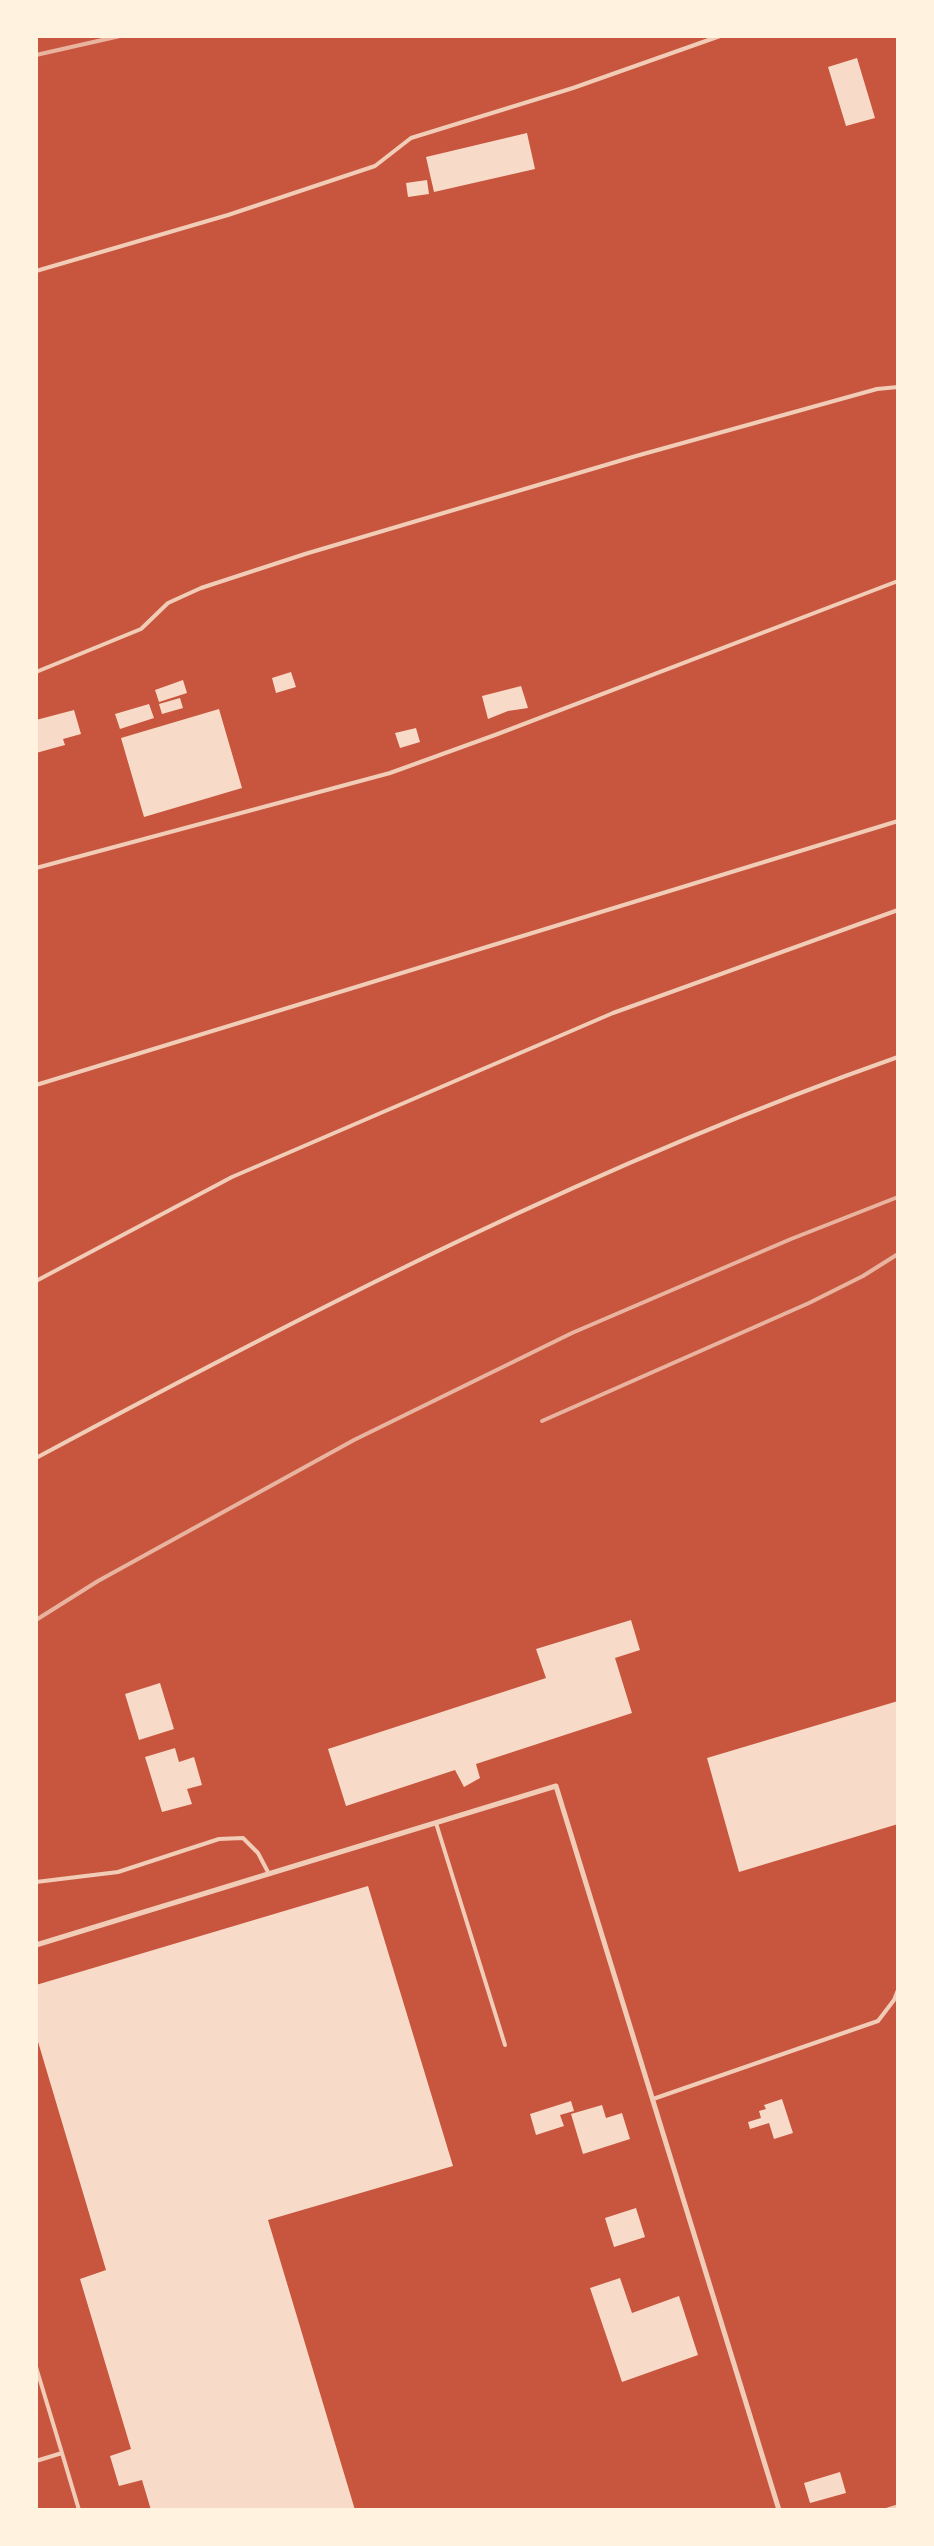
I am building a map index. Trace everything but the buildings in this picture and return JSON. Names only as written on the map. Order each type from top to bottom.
[{"type":"street","points":[[36,1946],[556,1786],[779,2510]]},
{"type":"street","points":[[888,2510],[898,2507]]},
{"type":"lane","points":[[36,271],[228,215],[375,166],[411,138],[573,88],[720,36]]},
{"type":"lane","points":[[36,672],[140,628],[168,603],[201,588],[304,554],[636,456],[877,389],[898,387]]},
{"type":"lane","points":[[36,868],[390,773],[495,735],[898,581]]},
{"type":"lane","points":[[36,1085],[898,822]]},
{"type":"lane","points":[[36,1281],[232,1177],[604,1017],[898,910]]},
{"type":"lane","points":[[36,1458],[227,1355],[403,1266],[592,1179],[764,1106],[898,1057]]},
{"type":"lane","points":[[436,1823],[505,2045]]},
{"type":"lane","points":[[36,1882],[118,1872],[219,1839],[243,1838],[258,1853],[269,1874]]},
{"type":"lane","points":[[652,2099],[878,2021],[894,2000],[898,1990]]},
{"type":"lane","points":[[36,2367],[79,2510]]},
{"type":"lane","points":[[36,2461],[62,2453]]},
{"type":"railway","points":[[36,55],[120,36]]},
{"type":"railway","points":[[36,1620],[98,1581],[354,1440],[572,1333],[791,1239],[898,1197]]},
{"type":"railway","points":[[542,1421],[809,1303],[863,1276],[898,1254]]}]
